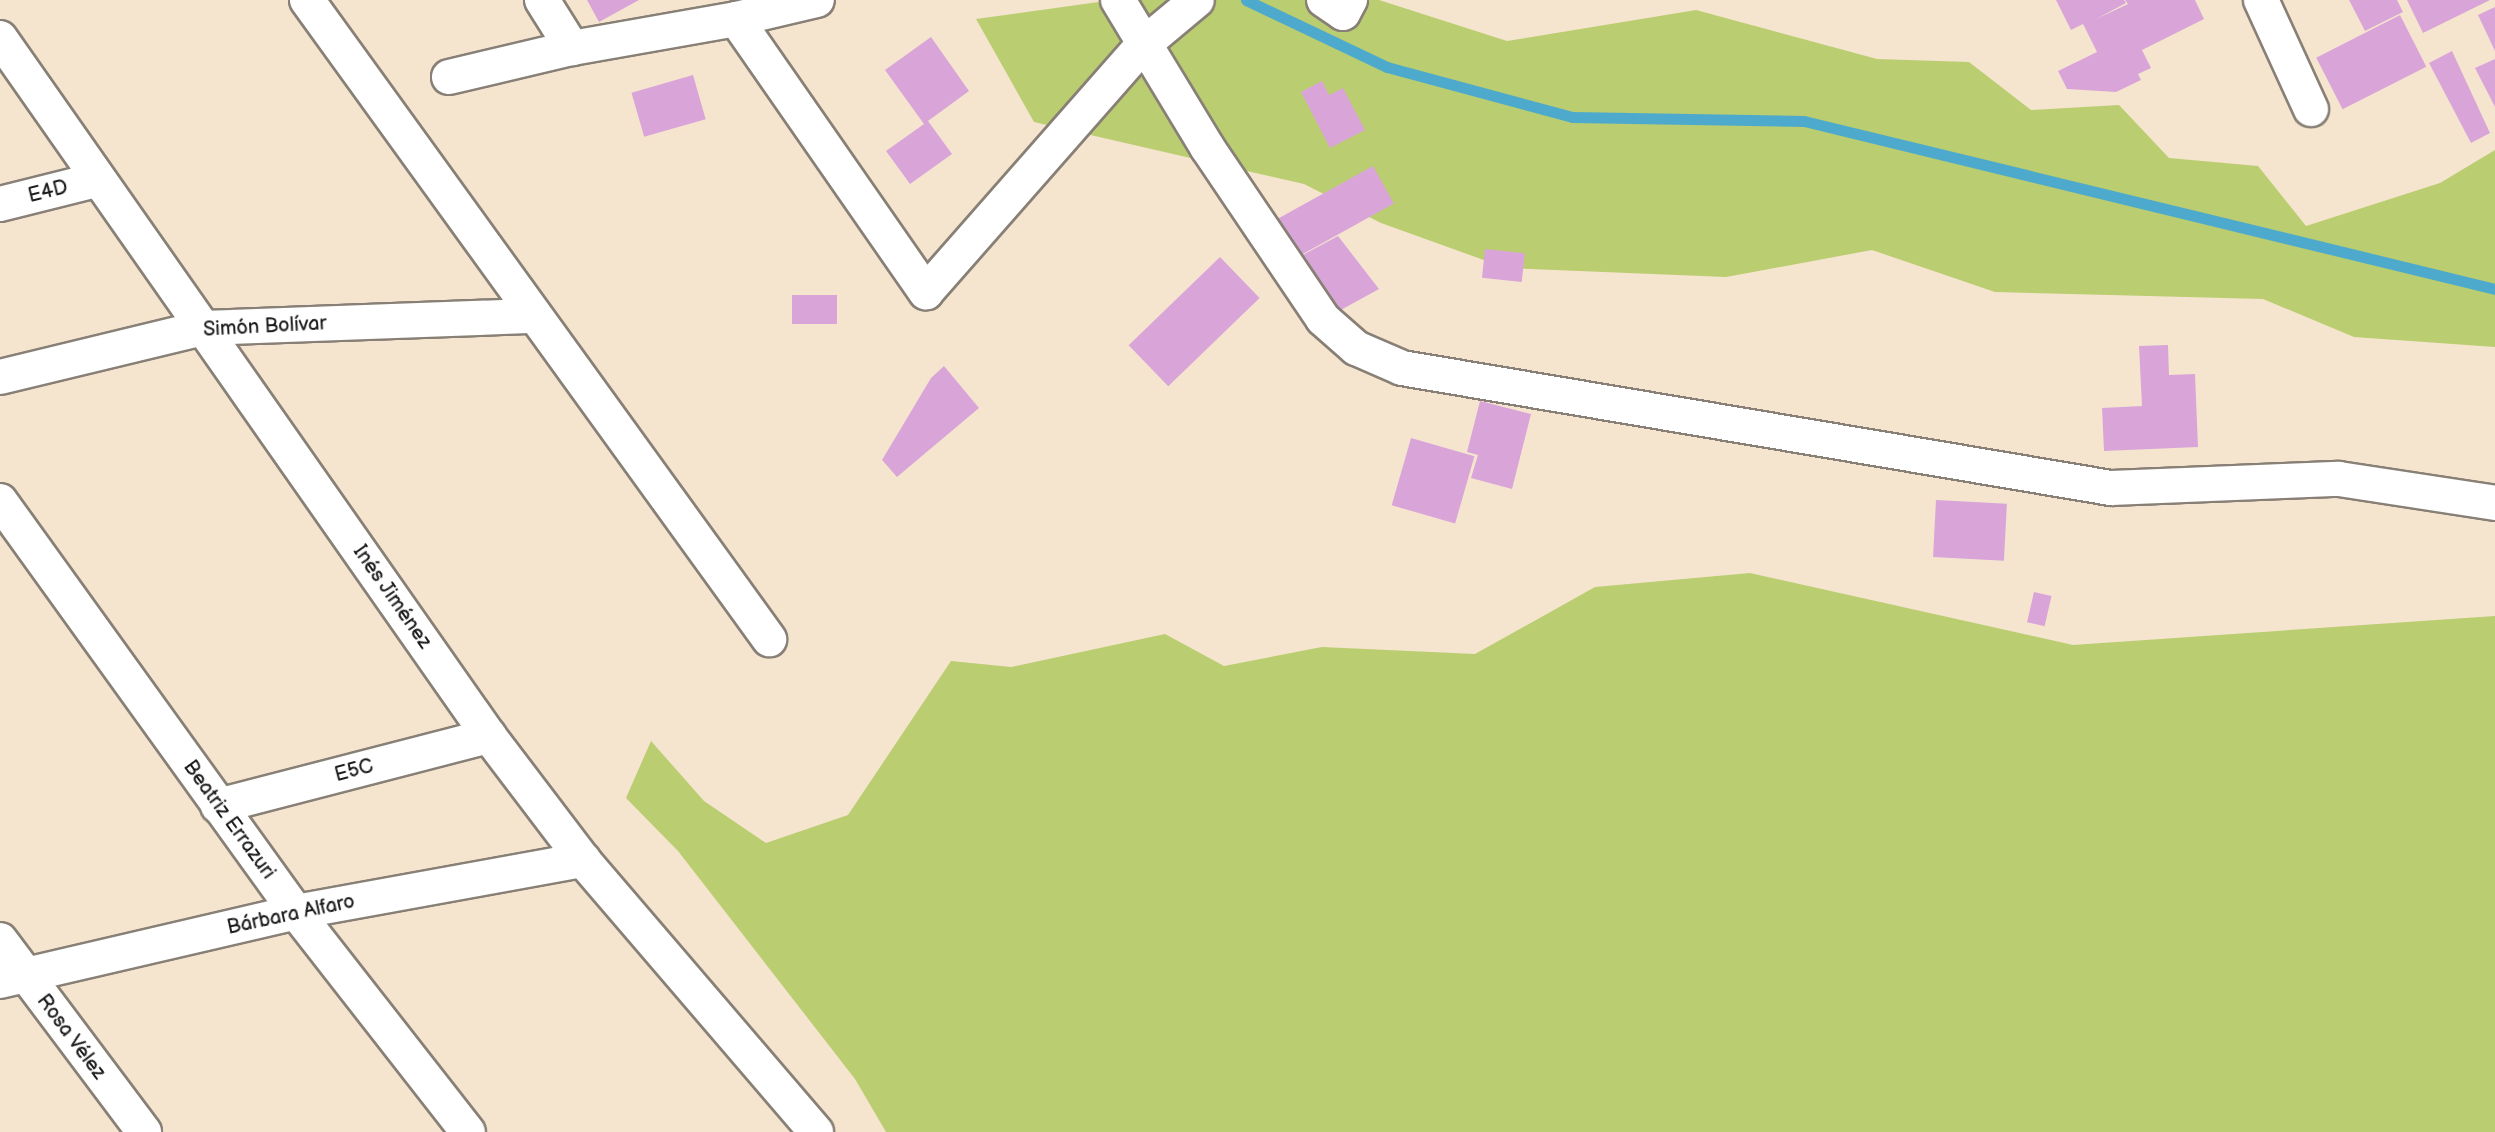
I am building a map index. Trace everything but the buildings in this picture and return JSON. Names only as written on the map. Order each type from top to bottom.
[{"type":"street","points":[[307,0],[769,639]]},
{"type":"street","points":[[542,0],[572,48]]},
{"type":"street","points":[[449,77],[572,48],[736,19],[817,0]]},
{"type":"street","points":[[1118,0],[1143,45],[1323,319],[1356,348],[1402,368],[2111,488],[2339,479],[2495,503]]},
{"type":"street","points":[[736,19],[926,292],[1143,45],[1197,0]]},
{"type":"street","points":[[1324,0],[1343,13],[1350,0]]},
{"type":"street","points":[[2261,0],[2311,109]]},
{"type":"street","name":"Inés Jiménez","points":[[0,38],[96,180],[489,736],[583,860],[816,1132]]},
{"type":"street","name":"E4D","points":[[0,204],[96,180]]},
{"type":"street","name":"Simón Bolívar","points":[[0,377],[203,328],[535,316]]},
{"type":"street","name":"Beatriz Errazuri","points":[[0,501],[296,912],[468,1132]]},
{"type":"street","name":"E5C","points":[[218,806],[489,736]]},
{"type":"street","name":"Bárbara Alfaro","points":[[12,978],[296,912],[583,860]]},
{"type":"street","name":"Rosa Vélez","points":[[0,940],[12,978],[144,1132]]},
{"type":"green space","points":[[1113,0],[1379,0],[1507,41],[1696,10],[1877,59],[1969,62],[2031,110],[2119,105],[2169,158],[2258,166],[2306,226],[2440,183],[2495,150],[2495,347],[2354,337],[2263,299],[1995,292],[1872,250],[1726,277],[1506,268],[1381,223],[1304,184],[1034,122],[976,19]]},
{"type":"green space","points":[[1750,573],[2073,645],[2495,616],[2495,1132],[886,1132],[855,1079],[678,851],[626,798],[651,741],[704,801],[766,843],[848,815],[951,661],[1011,667],[1165,634],[1224,666],[1322,647],[1475,654],[1595,587]]},
{"type":"waterway","points":[[1246,0],[1387,67],[1572,117],[1804,121],[2495,289]]}]
